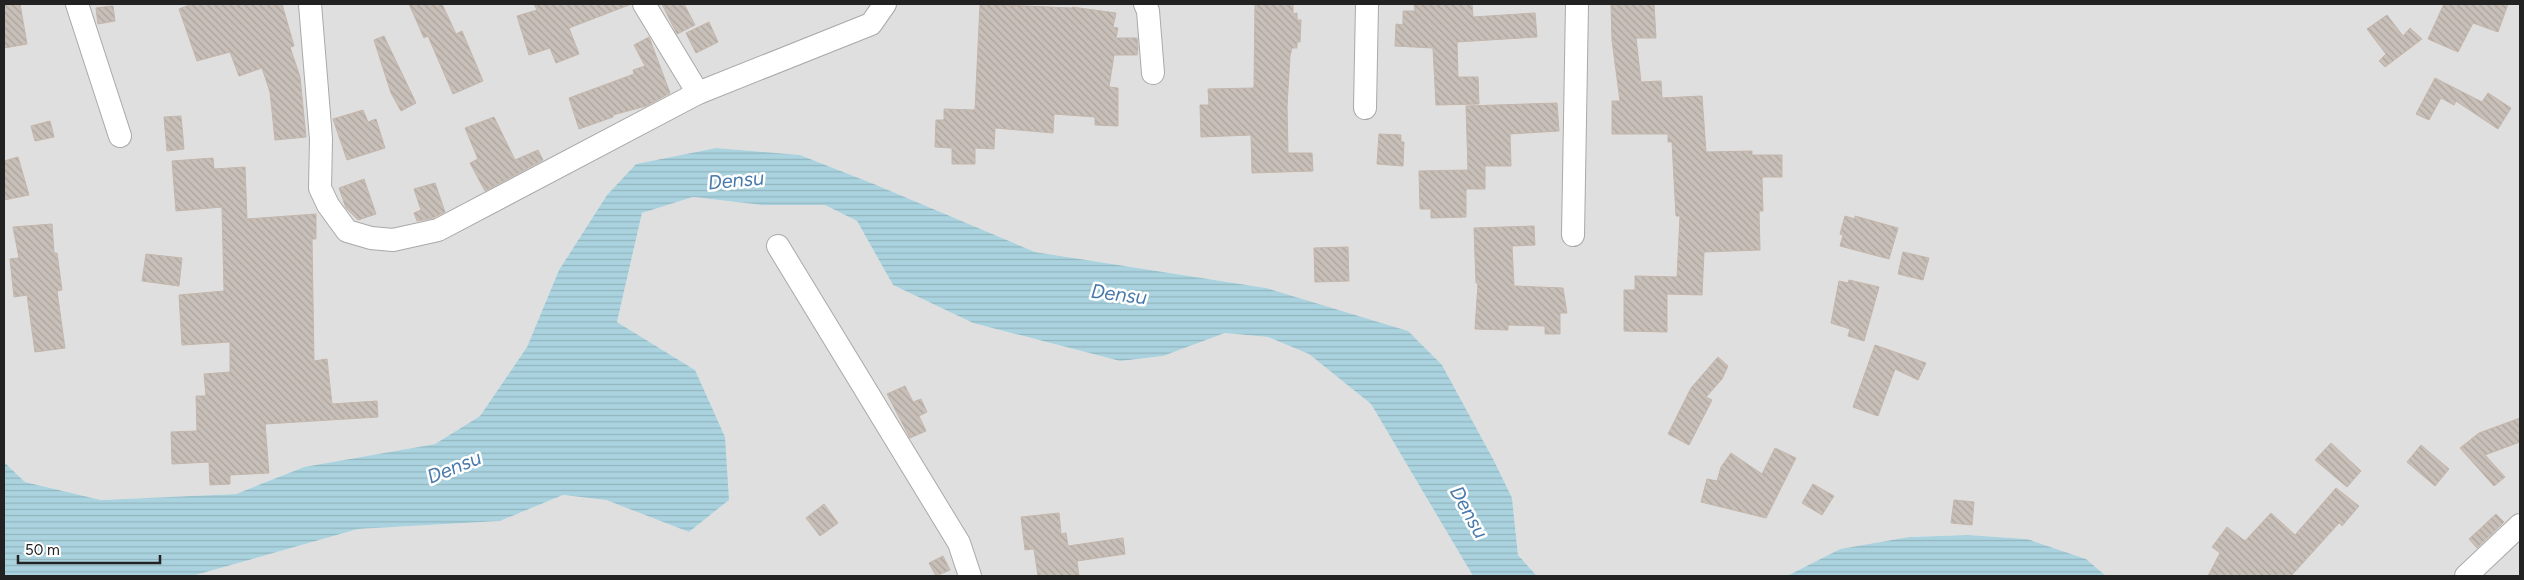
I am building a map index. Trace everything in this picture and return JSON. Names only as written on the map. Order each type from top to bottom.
[{"type":"street","points":[[77,4],[120,136]]},
{"type":"street","points":[[644,4],[698,93]]},
{"type":"street","points":[[314,5],[321,139],[320,188],[328,205],[347,231],[371,238],[393,240],[438,230],[698,93],[871,24],[885,4]]},
{"type":"street","points":[[1145,4],[1148,11],[1153,74]]},
{"type":"street","points":[[1365,108],[1367,4]]},
{"type":"street","points":[[1573,235],[1577,4]]},
{"type":"street","points":[[778,246],[959,543],[970,576]]},
{"type":"street","points":[[2466,576],[2520,525]]},
{"type":"shaded area","points":[[4,4],[2520,4],[2520,576],[2106,576],[2086,559],[2027,539],[1968,535],[1909,537],[1840,549],[1787,576],[1537,576],[1518,555],[1512,498],[1442,365],[1266,288],[1035,252],[800,155],[716,148],[636,164],[607,195],[559,270],[527,347],[480,416],[435,444],[304,467],[236,494],[101,500],[25,482],[4,462]]},
{"type":"shaded area","points":[[693,197],[762,205],[825,205],[857,221],[893,285],[973,323],[1120,361],[1163,356],[1225,333],[1268,337],[1310,354],[1371,404],[1473,576],[192,576],[358,529],[500,521],[563,495],[606,500],[689,532],[729,500],[695,370],[617,322],[642,213]]},
{"type":"water","name":"Densu","points":[[716,148],[800,155],[1035,252],[1266,288],[1408,331],[1442,365],[1493,459],[1512,498],[1518,555],[1537,576],[1473,576],[1371,404],[1309,354],[1268,337],[1225,333],[1163,356],[1120,361],[973,323],[893,285],[857,221],[825,205],[762,205],[693,197],[642,213],[617,322],[695,370],[725,437],[729,500],[689,532],[606,500],[563,495],[500,521],[358,529],[192,576],[4,576],[4,462],[25,482],[101,500],[236,494],[304,467],[435,444],[480,416],[527,347],[559,270],[607,195],[636,164]]},
{"type":"water","points":[[1968,535],[2027,539],[2086,559],[2106,576],[1787,576],[1840,549],[1909,537]]},
{"type":"building","points":[[4,4],[20,4],[27,44],[4,48]]},
{"type":"building","points":[[192,4],[282,4],[294,46],[290,47],[300,77],[306,137],[275,140],[270,92],[262,68],[239,76],[230,52],[197,61],[179,9]]},
{"type":"building","points":[[409,4],[442,4],[456,34],[462,31],[483,81],[453,94],[428,36],[424,38]]},
{"type":"building","points":[[534,4],[629,5],[569,28],[579,54],[556,63],[550,48],[529,55],[517,16],[537,10]]},
{"type":"building","points":[[662,4],[684,4],[695,25],[677,34]]},
{"type":"building","points":[[980,4],[1072,7],[1116,13],[1113,27],[1118,28],[1116,38],[1137,38],[1138,47],[1137,55],[1114,55],[1109,87],[1118,88],[1118,126],[1095,125],[1095,117],[1054,114],[1053,133],[995,128],[994,149],[975,148],[975,164],[952,164],[952,148],[935,147],[936,120],[944,120],[944,109],[975,110]]},
{"type":"building","points":[[1255,4],[1293,4],[1293,14],[1297,13],[1297,20],[1301,20],[1300,42],[1297,42],[1297,48],[1292,48],[1290,56],[1287,106],[1288,153],[1312,153],[1313,171],[1252,173],[1251,135],[1201,137],[1200,105],[1209,105],[1208,89],[1254,88]]},
{"type":"building","points":[[1414,4],[1472,4],[1473,17],[1535,13],[1537,37],[1457,42],[1458,77],[1478,77],[1479,104],[1436,105],[1433,48],[1395,46],[1396,24],[1403,25],[1403,11],[1415,11]]},
{"type":"building","points":[[1654,4],[1656,38],[1636,38],[1641,82],[1661,81],[1662,98],[1702,96],[1706,152],[1752,151],[1752,155],[1782,155],[1782,177],[1762,177],[1763,211],[1759,211],[1760,250],[1704,252],[1702,295],[1667,294],[1667,332],[1624,331],[1624,290],[1635,290],[1635,276],[1677,277],[1680,216],[1676,216],[1672,142],[1668,142],[1668,134],[1612,134],[1612,101],[1620,101],[1612,40],[1611,5]]},
{"type":"building","points":[[2444,4],[2508,4],[2498,32],[2473,23],[2458,52],[2428,39]]},
{"type":"building","points":[[113,6],[115,21],[98,24],[96,8]]},
{"type":"building","points":[[2387,15],[2403,36],[2410,28],[2422,39],[2385,67],[2379,61],[2386,54],[2367,29]]},
{"type":"building","points":[[709,22],[718,42],[696,53],[686,33]]},
{"type":"building","points":[[384,36],[416,103],[401,111],[391,93],[374,40]]},
{"type":"building","points":[[649,37],[670,93],[646,106],[613,115],[613,117],[579,129],[569,98],[634,74],[633,70],[645,66],[634,45]]},
{"type":"building","points":[[2435,78],[2482,102],[2488,93],[2511,108],[2498,129],[2456,101],[2454,105],[2441,98],[2429,120],[2416,114]]},
{"type":"building","points":[[1557,103],[1559,131],[1510,134],[1511,166],[1485,166],[1485,189],[1466,189],[1466,217],[1431,218],[1431,209],[1420,209],[1419,171],[1468,170],[1466,106]]},
{"type":"building","points":[[363,110],[368,122],[376,119],[385,148],[347,160],[333,119]]},
{"type":"building","points":[[181,116],[184,149],[167,151],[164,117]]},
{"type":"building","points":[[494,117],[515,160],[538,150],[543,160],[485,191],[470,163],[478,159],[465,128]]},
{"type":"building","points":[[50,121],[54,137],[35,141],[31,126]]},
{"type":"building","points":[[1379,134],[1401,135],[1401,142],[1404,142],[1403,166],[1377,164]]},
{"type":"building","points":[[18,157],[29,195],[4,200],[4,161]]},
{"type":"building","points":[[213,158],[214,169],[245,167],[247,219],[316,214],[316,239],[312,239],[314,361],[327,359],[332,404],[377,401],[378,417],[265,424],[269,473],[230,475],[230,484],[210,485],[209,462],[172,464],[171,432],[197,431],[196,396],[206,396],[204,374],[230,372],[230,342],[182,345],[179,295],[224,291],[222,207],[176,211],[172,161]]},
{"type":"building","points":[[364,179],[376,214],[358,220],[346,208],[339,188]]},
{"type":"building","points":[[435,183],[445,212],[433,218],[417,221],[414,213],[421,210],[414,189]]},
{"type":"building","points":[[1845,216],[1855,219],[1855,216],[1898,228],[1889,259],[1840,246],[1843,235],[1840,234]]},
{"type":"building","points":[[52,224],[54,253],[57,253],[62,290],[57,291],[65,348],[35,352],[27,295],[14,297],[10,259],[19,258],[13,227]]},
{"type":"building","points":[[1534,226],[1535,245],[1512,246],[1514,286],[1563,288],[1567,313],[1560,313],[1560,334],[1545,334],[1545,326],[1508,325],[1508,330],[1475,329],[1478,283],[1476,283],[1474,228]]},
{"type":"building","points":[[1348,247],[1349,281],[1315,282],[1314,248]]},
{"type":"building","points":[[1903,252],[1929,258],[1923,280],[1898,274]]},
{"type":"building","points":[[146,254],[182,258],[179,286],[142,281]]},
{"type":"building","points":[[1849,280],[1879,287],[1864,341],[1848,336],[1850,329],[1831,323],[1839,281],[1848,283]]},
{"type":"building","points":[[1875,345],[1926,363],[1918,380],[1895,369],[1878,416],[1853,407]]},
{"type":"building","points":[[1718,357],[1728,366],[1722,379],[1706,397],[1712,400],[1689,445],[1668,434],[1691,388]]},
{"type":"building","points":[[905,386],[913,402],[921,399],[927,412],[919,416],[926,431],[910,438],[887,394]]},
{"type":"building","points":[[2520,418],[2520,442],[2485,455],[2505,477],[2494,486],[2460,448],[2479,433]]},
{"type":"building","points":[[2331,443],[2361,471],[2347,487],[2315,460]]},
{"type":"building","points":[[2421,445],[2449,469],[2435,486],[2407,462]]},
{"type":"building","points":[[1775,448],[1796,458],[1766,518],[1701,502],[1707,479],[1717,481],[1721,467],[1731,453],[1762,474]]},
{"type":"building","points":[[1813,484],[1834,496],[1822,515],[1802,503]]},
{"type":"building","points":[[2336,488],[2359,506],[2342,526],[2339,523],[2291,576],[2208,576],[2220,553],[2212,547],[2227,527],[2245,541],[2271,513],[2295,535]]},
{"type":"building","points":[[1954,500],[1974,502],[1972,525],[1951,523]]},
{"type":"building","points":[[824,504],[838,523],[820,536],[806,518]]},
{"type":"building","points":[[1059,513],[1061,534],[1066,533],[1068,546],[1123,538],[1125,554],[1077,561],[1079,576],[1038,576],[1034,549],[1025,550],[1021,517]]},
{"type":"building","points":[[2496,514],[2504,522],[2477,548],[2469,539]]},
{"type":"building","points":[[943,556],[950,570],[936,576],[929,563]]}]
